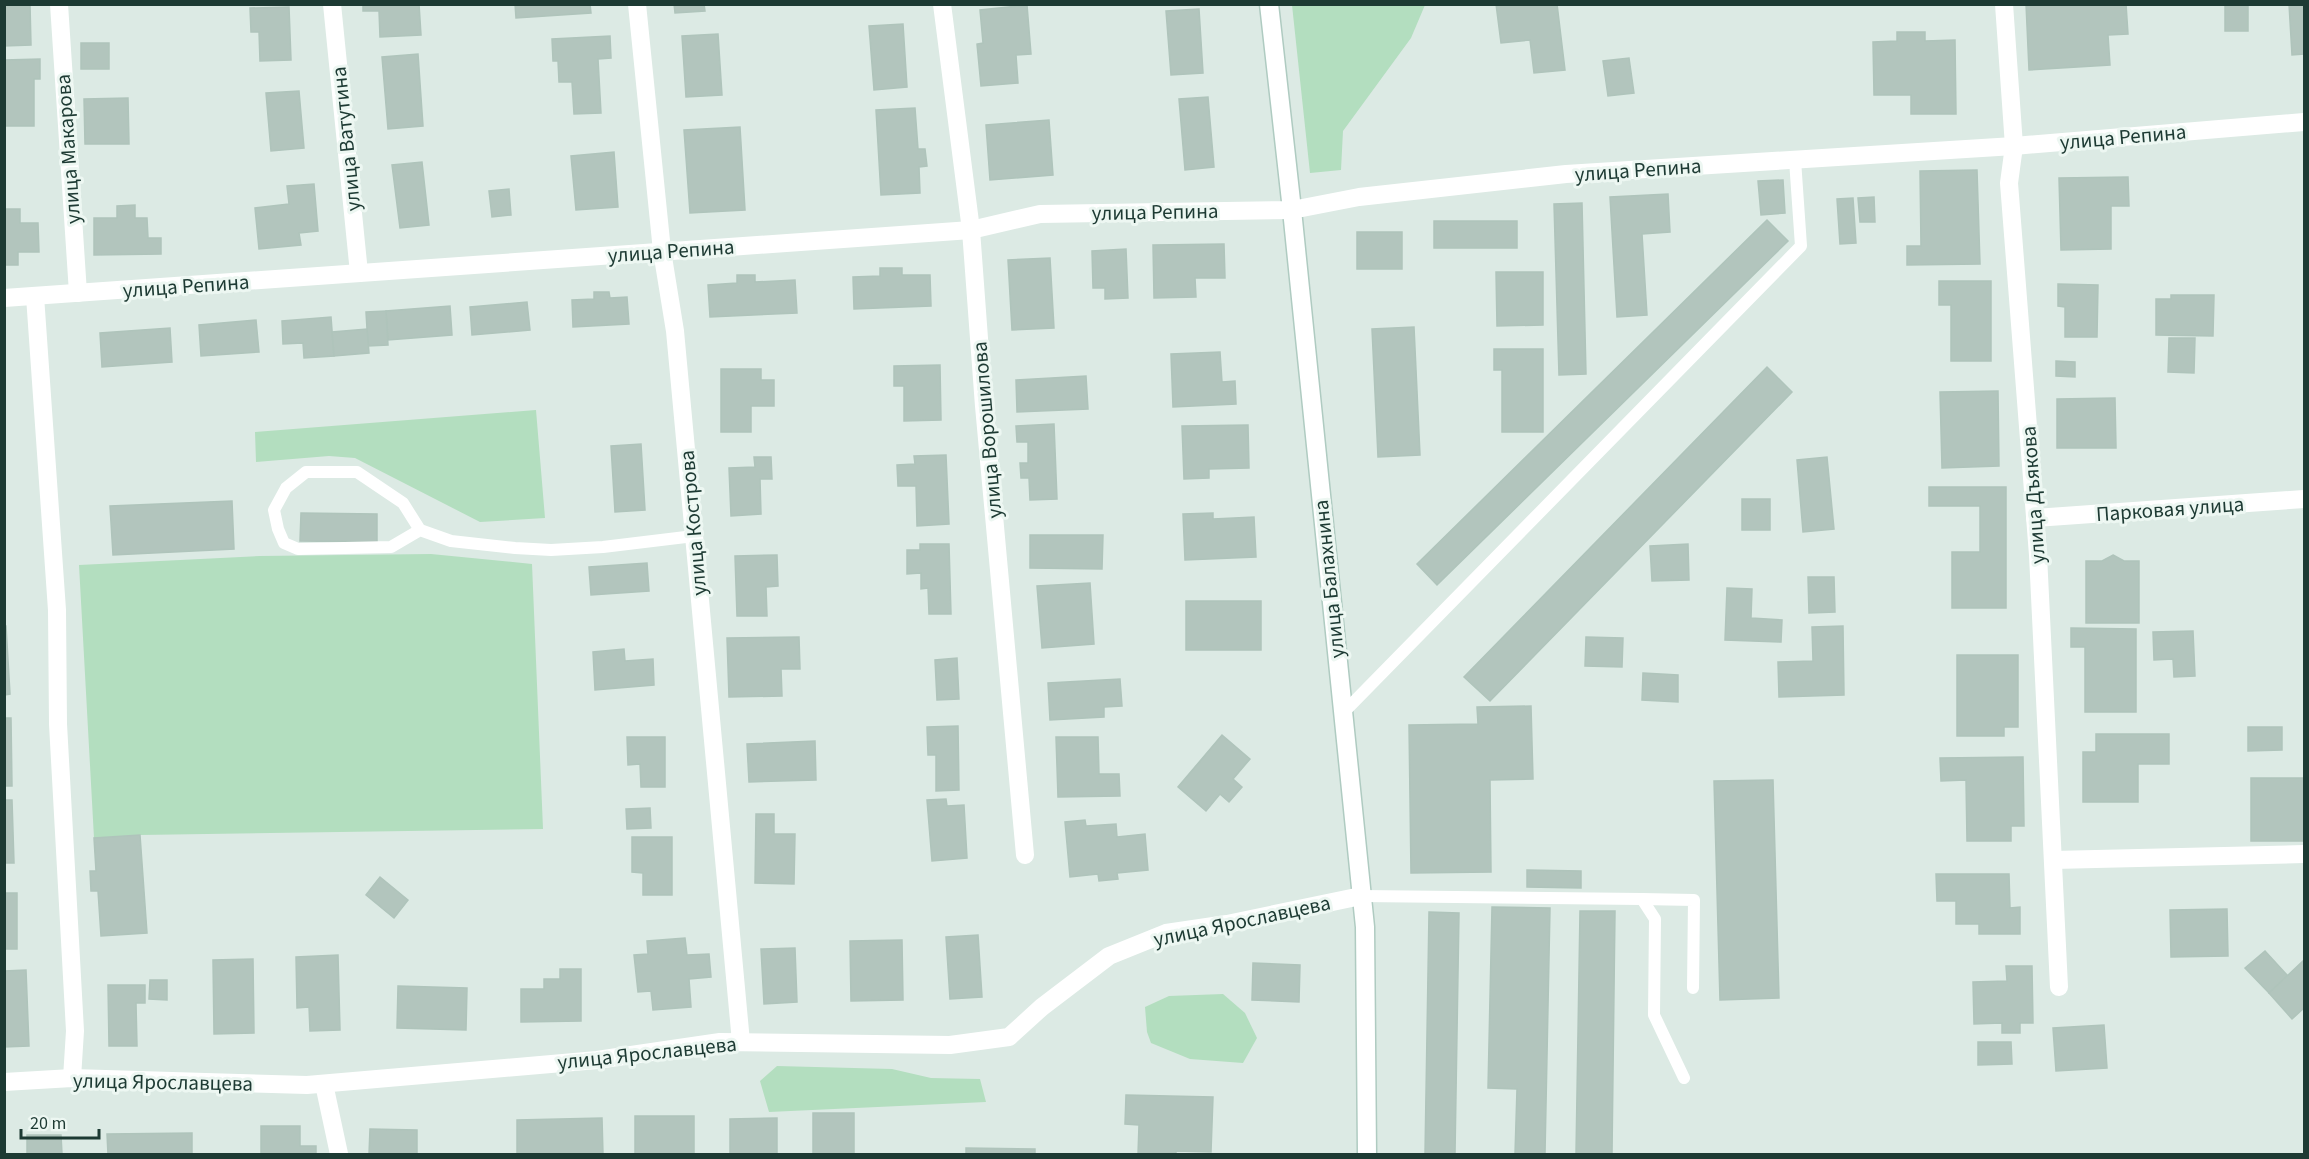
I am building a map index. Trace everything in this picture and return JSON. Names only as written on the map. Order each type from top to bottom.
[{"type":"street","name":"улица Макарова","points":[[59,4],[78,293]]},
{"type":"street","name":"улица Ватутина","points":[[332,4],[359,273]]},
{"type":"street","name":"улица Кострова","points":[[637,4],[662,251],[675,331],[741,1042]]},
{"type":"street","name":"улица Ворошилова","points":[[942,4],[971,230],[984,405],[1025,855]]},
{"type":"street","name":"улица Балахнина","points":[[1269,4],[1365,927],[1367,1155]]},
{"type":"street","name":"улица Дъякова","points":[[2004,4],[2014,146],[2009,183],[2035,518],[2059,987]]},
{"type":"street","name":"улица Репина","points":[[4,298],[971,230],[1040,214],[1292,210],[1359,197],[1566,174],[2014,146],[2304,122]]},
{"type":"street","points":[[35,296],[57,610],[58,723],[75,1031],[72,1078]]},
{"type":"street","name":"Парковая улица","points":[[2035,518],[2304,499]]},
{"type":"street","points":[[2053,860],[2304,854]]},
{"type":"street","name":"улица Ярославцева","points":[[4,1082],[72,1078],[307,1085],[597,1060],[720,1042],[950,1045],[1009,1037],[1042,1007],[1109,956],[1166,933],[1227,924],[1362,896]]},
{"type":"street","points":[[324,1084],[339,1155]]},
{"type":"lane","points":[[1343,713],[1801,246],[1795,160]]},
{"type":"lane","points":[[420,530],[391,547],[298,549],[284,543],[274,510],[286,488],[306,472],[357,472],[403,502],[420,530],[451,541],[515,548],[550,549],[603,547],[694,536]]},
{"type":"lane","points":[[1362,896],[1694,900],[1693,988]]},
{"type":"lane","points":[[1642,899],[1655,919],[1654,1015],[1684,1078]]},
{"type":"green space","points":[[1292,5],[1425,5],[1411,38],[1343,131],[1341,170],[1310,173]]},
{"type":"green space","points":[[536,410],[545,518],[480,522],[355,458],[329,456],[256,462],[255,432]]},
{"type":"green space","points":[[431,554],[532,564],[543,829],[140,835],[94,838],[79,565],[260,556]]},
{"type":"green space","points":[[1223,994],[1245,1013],[1257,1038],[1243,1063],[1190,1059],[1151,1043],[1147,1032],[1145,1007],[1169,996]]},
{"type":"green space","points":[[777,1066],[892,1069],[931,1078],[980,1079],[986,1102],[769,1112],[760,1081]]},
{"type":"building","points":[[4,4],[30,4],[31,45],[4,46]]},
{"type":"building","points":[[363,4],[419,4],[421,35],[380,37],[379,11],[363,11]]},
{"type":"building","points":[[515,4],[590,4],[591,13],[516,18]]},
{"type":"building","points":[[674,4],[704,4],[705,11],[675,13]]},
{"type":"building","points":[[1496,4],[1557,4],[1565,70],[1534,73],[1530,40],[1501,43]]},
{"type":"building","points":[[2026,4],[2126,4],[2128,34],[2108,35],[2110,65],[2029,70]]},
{"type":"building","points":[[2225,4],[2248,4],[2248,31],[2225,31]]},
{"type":"building","points":[[2289,4],[2304,4],[2304,54],[2292,55]]},
{"type":"building","points":[[1027,5],[1031,54],[1016,55],[1018,83],[981,86],[977,44],[983,43],[980,10]]},
{"type":"building","points":[[289,7],[291,60],[260,61],[259,32],[251,32],[250,8]]},
{"type":"building","points":[[1199,9],[1203,73],[1171,75],[1166,11]]},
{"type":"building","points":[[903,24],[907,87],[874,90],[869,26]]},
{"type":"building","points":[[1897,32],[1925,32],[1925,41],[1955,40],[1956,114],[1911,114],[1911,95],[1874,95],[1873,42],[1897,41]]},
{"type":"building","points":[[718,34],[722,95],[686,97],[682,36]]},
{"type":"building","points":[[610,36],[611,58],[598,59],[601,113],[574,114],[572,82],[559,82],[558,61],[553,61],[552,39]]},
{"type":"building","points":[[81,43],[109,43],[109,69],[81,69]]},
{"type":"building","points":[[418,54],[423,126],[388,129],[382,57]]},
{"type":"building","points":[[1629,58],[1634,93],[1608,96],[1603,61]]},
{"type":"building","points":[[40,59],[40,79],[34,79],[34,126],[4,126],[4,60]]},
{"type":"building","points":[[299,91],[304,148],[271,151],[266,93]]},
{"type":"building","points":[[1208,97],[1214,167],[1185,170],[1179,99]]},
{"type":"building","points":[[128,98],[129,144],[85,144],[84,99]]},
{"type":"building","points":[[915,108],[918,149],[925,149],[927,166],[919,167],[920,193],[881,195],[876,110]]},
{"type":"building","points":[[1049,120],[1053,175],[990,180],[986,125]]},
{"type":"building","points":[[740,127],[745,210],[690,213],[684,130]]},
{"type":"building","points":[[614,152],[618,207],[576,210],[571,156]]},
{"type":"building","points":[[422,162],[429,225],[400,228],[392,165]]},
{"type":"building","points":[[1977,170],[1980,264],[1907,265],[1907,246],[1921,246],[1920,171]]},
{"type":"building","points":[[2128,177],[2129,206],[2111,206],[2111,249],[2061,250],[2059,178]]},
{"type":"building","points":[[1783,180],[1785,213],[1761,215],[1758,181]]},
{"type":"building","points":[[314,184],[318,231],[299,233],[301,245],[259,249],[255,208],[289,204],[287,186]]},
{"type":"building","points":[[509,189],[511,215],[492,217],[489,191]]},
{"type":"building","points":[[1668,194],[1670,232],[1642,234],[1647,315],[1617,317],[1610,197]]},
{"type":"building","points":[[1874,197],[1875,222],[1860,222],[1858,198]]},
{"type":"building","points":[[1853,198],[1856,243],[1840,244],[1837,199]]},
{"type":"building","points":[[1582,203],[1586,374],[1559,375],[1554,204]]},
{"type":"building","points":[[135,205],[135,218],[147,218],[148,238],[161,238],[161,254],[94,255],[94,218],[117,218],[117,206]]},
{"type":"building","points":[[4,209],[20,209],[20,223],[38,223],[39,252],[18,252],[18,265],[4,265]]},
{"type":"building","points":[[1767,220],[1788,241],[1437,585],[1417,564]]},
{"type":"building","points":[[1434,221],[1517,221],[1517,248],[1434,248]]},
{"type":"building","points":[[1357,232],[1402,232],[1402,269],[1357,269]]},
{"type":"building","points":[[1224,244],[1225,278],[1195,278],[1196,297],[1154,298],[1153,245]]},
{"type":"building","points":[[1126,249],[1128,298],[1105,299],[1105,288],[1093,288],[1092,251]]},
{"type":"building","points":[[1050,258],[1054,328],[1012,330],[1008,260]]},
{"type":"building","points":[[880,268],[902,268],[902,275],[930,275],[931,306],[854,309],[853,277],[880,276]]},
{"type":"building","points":[[1496,272],[1543,272],[1543,325],[1497,326]]},
{"type":"building","points":[[737,275],[755,275],[755,282],[795,280],[797,313],[710,317],[708,285],[737,283]]},
{"type":"building","points":[[1939,281],[1991,281],[1991,361],[1951,361],[1951,305],[1939,305]]},
{"type":"building","points":[[2058,284],[2098,285],[2097,337],[2065,337],[2065,307],[2058,306]]},
{"type":"building","points":[[594,292],[609,292],[610,298],[627,297],[629,324],[573,327],[572,300],[594,299]]},
{"type":"building","points":[[2171,295],[2214,295],[2213,336],[2156,335],[2156,299],[2171,299]]},
{"type":"building","points":[[527,302],[530,330],[472,335],[470,307]]},
{"type":"building","points":[[450,306],[452,335],[388,340],[386,311]]},
{"type":"building","points":[[386,311],[388,345],[368,346],[366,312]]},
{"type":"building","points":[[331,317],[334,356],[304,358],[303,343],[283,344],[282,321]]},
{"type":"building","points":[[256,320],[259,352],[201,356],[199,325]]},
{"type":"building","points":[[1414,327],[1420,455],[1378,457],[1372,329]]},
{"type":"building","points":[[170,328],[172,362],[102,367],[100,333]]},
{"type":"building","points":[[367,329],[369,353],[334,356],[332,332]]},
{"type":"building","points":[[2169,338],[2195,338],[2194,373],[2168,372]]},
{"type":"building","points":[[1494,349],[1543,349],[1543,432],[1502,432],[1502,370],[1494,370]]},
{"type":"building","points":[[1220,352],[1222,382],[1235,381],[1236,404],[1173,407],[1171,354]]},
{"type":"building","points":[[2056,361],[2075,362],[2075,377],[2056,376]]},
{"type":"building","points":[[940,365],[941,420],[904,421],[904,386],[894,386],[894,366]]},
{"type":"building","points":[[1767,367],[1792,392],[1490,701],[1464,677]]},
{"type":"building","points":[[721,369],[761,369],[761,380],[774,380],[774,406],[751,406],[751,432],[721,432]]},
{"type":"building","points":[[1086,376],[1088,409],[1017,412],[1016,380]]},
{"type":"building","points":[[1998,391],[1999,466],[1942,468],[1940,392]]},
{"type":"building","points":[[2115,398],[2116,448],[2057,448],[2057,399]]},
{"type":"building","points":[[1054,424],[1057,499],[1030,500],[1029,478],[1021,478],[1020,463],[1028,463],[1028,442],[1017,442],[1016,426]]},
{"type":"building","points":[[1248,425],[1249,468],[1209,469],[1209,478],[1184,479],[1182,426]]},
{"type":"building","points":[[641,444],[645,510],[615,512],[611,446]]},
{"type":"building","points":[[946,455],[949,524],[917,526],[916,486],[898,486],[897,465],[915,464],[914,456]]},
{"type":"building","points":[[754,457],[771,457],[772,479],[760,479],[761,514],[731,516],[729,468],[755,467]]},
{"type":"building","points":[[1827,457],[1834,529],[1803,532],[1797,460]]},
{"type":"building","points":[[1929,487],[2006,487],[2006,608],[1952,608],[1952,552],[1980,552],[1980,506],[1929,506]]},
{"type":"building","points":[[1742,499],[1770,499],[1770,530],[1742,530]]},
{"type":"building","points":[[232,501],[234,549],[113,555],[110,506]]},
{"type":"building","points":[[301,513],[377,514],[377,542],[300,541]]},
{"type":"building","points":[[1213,513],[1213,519],[1254,517],[1256,557],[1185,560],[1183,514]]},
{"type":"building","points":[[1030,535],[1103,535],[1102,569],[1030,568]]},
{"type":"building","points":[[920,544],[949,544],[951,614],[929,614],[928,588],[921,589],[921,573],[907,574],[907,550],[920,550]]},
{"type":"building","points":[[1688,544],[1689,580],[1652,581],[1650,546]]},
{"type":"building","points":[[777,555],[778,586],[766,587],[767,616],[737,616],[735,556]]},
{"type":"building","points":[[2113,555],[2124,561],[2139,561],[2139,623],[2086,623],[2086,561],[2102,561]]},
{"type":"building","points":[[647,563],[649,591],[591,595],[589,567]]},
{"type":"building","points":[[1808,577],[1834,577],[1835,612],[1809,613]]},
{"type":"building","points":[[1090,583],[1094,644],[1042,648],[1037,586]]},
{"type":"building","points":[[1727,588],[1752,589],[1751,618],[1782,620],[1781,642],[1725,640]]},
{"type":"building","points":[[1186,601],[1261,601],[1261,650],[1186,650]]},
{"type":"building","points":[[4,626],[6,626],[10,694],[4,695]]},
{"type":"building","points":[[1843,626],[1844,695],[1779,697],[1778,662],[1813,661],[1812,627]]},
{"type":"building","points":[[2071,628],[2136,629],[2136,712],[2085,712],[2085,647],[2071,647]]},
{"type":"building","points":[[2193,631],[2195,676],[2174,677],[2173,659],[2154,660],[2153,632]]},
{"type":"building","points":[[799,637],[800,669],[781,669],[782,696],[729,697],[727,638]]},
{"type":"building","points":[[1586,637],[1623,638],[1622,667],[1585,666]]},
{"type":"building","points":[[624,649],[625,661],[653,659],[654,685],[595,690],[593,652]]},
{"type":"building","points":[[1957,655],[2018,655],[2018,727],[2004,727],[2004,736],[1957,736]]},
{"type":"building","points":[[957,658],[959,699],[937,700],[935,660]]},
{"type":"building","points":[[1643,673],[1678,675],[1678,702],[1642,700]]},
{"type":"building","points":[[1120,679],[1122,706],[1104,707],[1104,717],[1050,720],[1048,683]]},
{"type":"building","points":[[1531,706],[1533,779],[1490,780],[1491,872],[1411,873],[1409,725],[1478,724],[1477,707]]},
{"type":"building","points":[[4,718],[11,718],[12,786],[4,786]]},
{"type":"building","points":[[958,726],[959,790],[936,791],[936,755],[928,755],[927,727]]},
{"type":"building","points":[[2248,727],[2282,727],[2282,750],[2248,751]]},
{"type":"building","points":[[2096,734],[2169,734],[2169,764],[2138,764],[2138,802],[2083,802],[2083,752],[2096,752]]},
{"type":"building","points":[[1222,735],[1250,759],[1233,779],[1242,787],[1229,802],[1220,794],[1206,811],[1178,787]]},
{"type":"building","points":[[627,737],[665,737],[665,787],[641,787],[640,764],[628,765]]},
{"type":"building","points":[[1056,737],[1098,737],[1099,774],[1119,774],[1120,796],[1058,797]]},
{"type":"building","points":[[815,741],[816,780],[749,782],[747,744]]},
{"type":"building","points":[[2023,757],[2024,826],[2011,826],[2011,841],[1967,841],[1966,780],[1941,781],[1940,758]]},
{"type":"building","points":[[2251,778],[2304,778],[2304,841],[2251,841]]},
{"type":"building","points":[[1773,780],[1779,998],[1720,1000],[1714,781]]},
{"type":"building","points":[[946,799],[947,806],[964,805],[967,858],[932,861],[927,800]]},
{"type":"building","points":[[4,800],[12,800],[14,863],[4,863]]},
{"type":"building","points":[[650,808],[651,828],[627,829],[626,809]]},
{"type":"building","points":[[756,814],[774,814],[774,834],[795,834],[794,884],[755,883]]},
{"type":"building","points":[[1085,820],[1086,826],[1116,824],[1117,837],[1145,834],[1148,870],[1117,873],[1118,879],[1099,881],[1098,874],[1070,877],[1065,822]]},
{"type":"building","points":[[140,835],[147,933],[101,936],[98,891],[91,891],[90,871],[96,871],[94,838]]},
{"type":"building","points":[[632,837],[672,837],[672,895],[643,895],[643,873],[632,872]]},
{"type":"building","points":[[1527,870],[1581,871],[1581,888],[1527,887]]},
{"type":"building","points":[[1936,874],[2009,874],[2010,908],[2020,907],[2020,934],[1979,934],[1979,924],[1956,924],[1956,901],[1937,901]]},
{"type":"building","points":[[380,877],[408,900],[394,918],[366,895]]},
{"type":"building","points":[[4,893],[17,893],[17,949],[4,949]]},
{"type":"building","points":[[1492,907],[1550,908],[1545,1154],[1515,1154],[1517,1089],[1488,1088]]},
{"type":"building","points":[[2227,909],[2228,956],[2171,957],[2170,910]]},
{"type":"building","points":[[1580,911],[1615,911],[1612,1154],[1576,1154]]},
{"type":"building","points":[[1429,912],[1459,913],[1455,1154],[1425,1154]]},
{"type":"building","points":[[978,935],[982,997],[950,999],[946,937]]},
{"type":"building","points":[[685,938],[687,955],[709,954],[711,977],[689,979],[691,1007],[653,1010],[651,991],[638,992],[634,955],[648,954],[647,941]]},
{"type":"building","points":[[902,940],[903,1000],[851,1001],[850,941]]},
{"type":"building","points":[[795,948],[797,1002],[764,1004],[761,949]]},
{"type":"building","points":[[2265,951],[2288,976],[2269,993],[2245,968]]},
{"type":"building","points":[[338,955],[340,1030],[310,1031],[309,1007],[297,1008],[296,957]]},
{"type":"building","points":[[253,959],[254,1033],[214,1034],[213,960]]},
{"type":"building","points":[[2304,960],[2304,1008],[2292,1019],[2269,993]]},
{"type":"building","points":[[1253,963],[1300,965],[1299,1002],[1252,1000]]},
{"type":"building","points":[[2006,966],[2032,966],[2033,1023],[2020,1023],[2020,1033],[2002,1033],[2002,1023],[1974,1024],[1973,982],[2007,981]]},
{"type":"building","points":[[560,969],[581,969],[581,1021],[521,1022],[521,989],[544,989],[544,979],[560,979]]},
{"type":"building","points":[[26,970],[29,1046],[4,1047],[4,971]]},
{"type":"building","points":[[150,980],[167,980],[167,1000],[149,999]]},
{"type":"building","points":[[108,985],[145,985],[145,1003],[136,1003],[137,1046],[109,1046]]},
{"type":"building","points":[[398,986],[467,988],[466,1030],[397,1028]]},
{"type":"building","points":[[2104,1025],[2107,1068],[2056,1071],[2053,1028]]},
{"type":"building","points":[[1978,1042],[2011,1042],[2012,1064],[1978,1065]]},
{"type":"building","points":[[1126,1095],[1213,1097],[1211,1152],[1176,1151],[1176,1154],[1138,1154],[1139,1125],[1125,1124]]},
{"type":"building","points":[[813,1113],[854,1113],[854,1154],[813,1154]]},
{"type":"building","points":[[635,1116],[694,1116],[694,1154],[635,1154]]},
{"type":"building","points":[[602,1118],[603,1154],[517,1154],[517,1120]]},
{"type":"building","points":[[777,1118],[777,1154],[730,1154],[730,1119]]},
{"type":"building","points":[[261,1126],[300,1126],[300,1146],[316,1146],[316,1154],[261,1154]]},
{"type":"building","points":[[370,1129],[417,1130],[417,1154],[369,1154]]},
{"type":"building","points":[[192,1133],[192,1154],[108,1154],[107,1134]]},
{"type":"building","points":[[27,1135],[61,1135],[62,1154],[27,1154]]},
{"type":"building","points":[[966,1148],[1035,1149],[1035,1154],[966,1154]]}]
